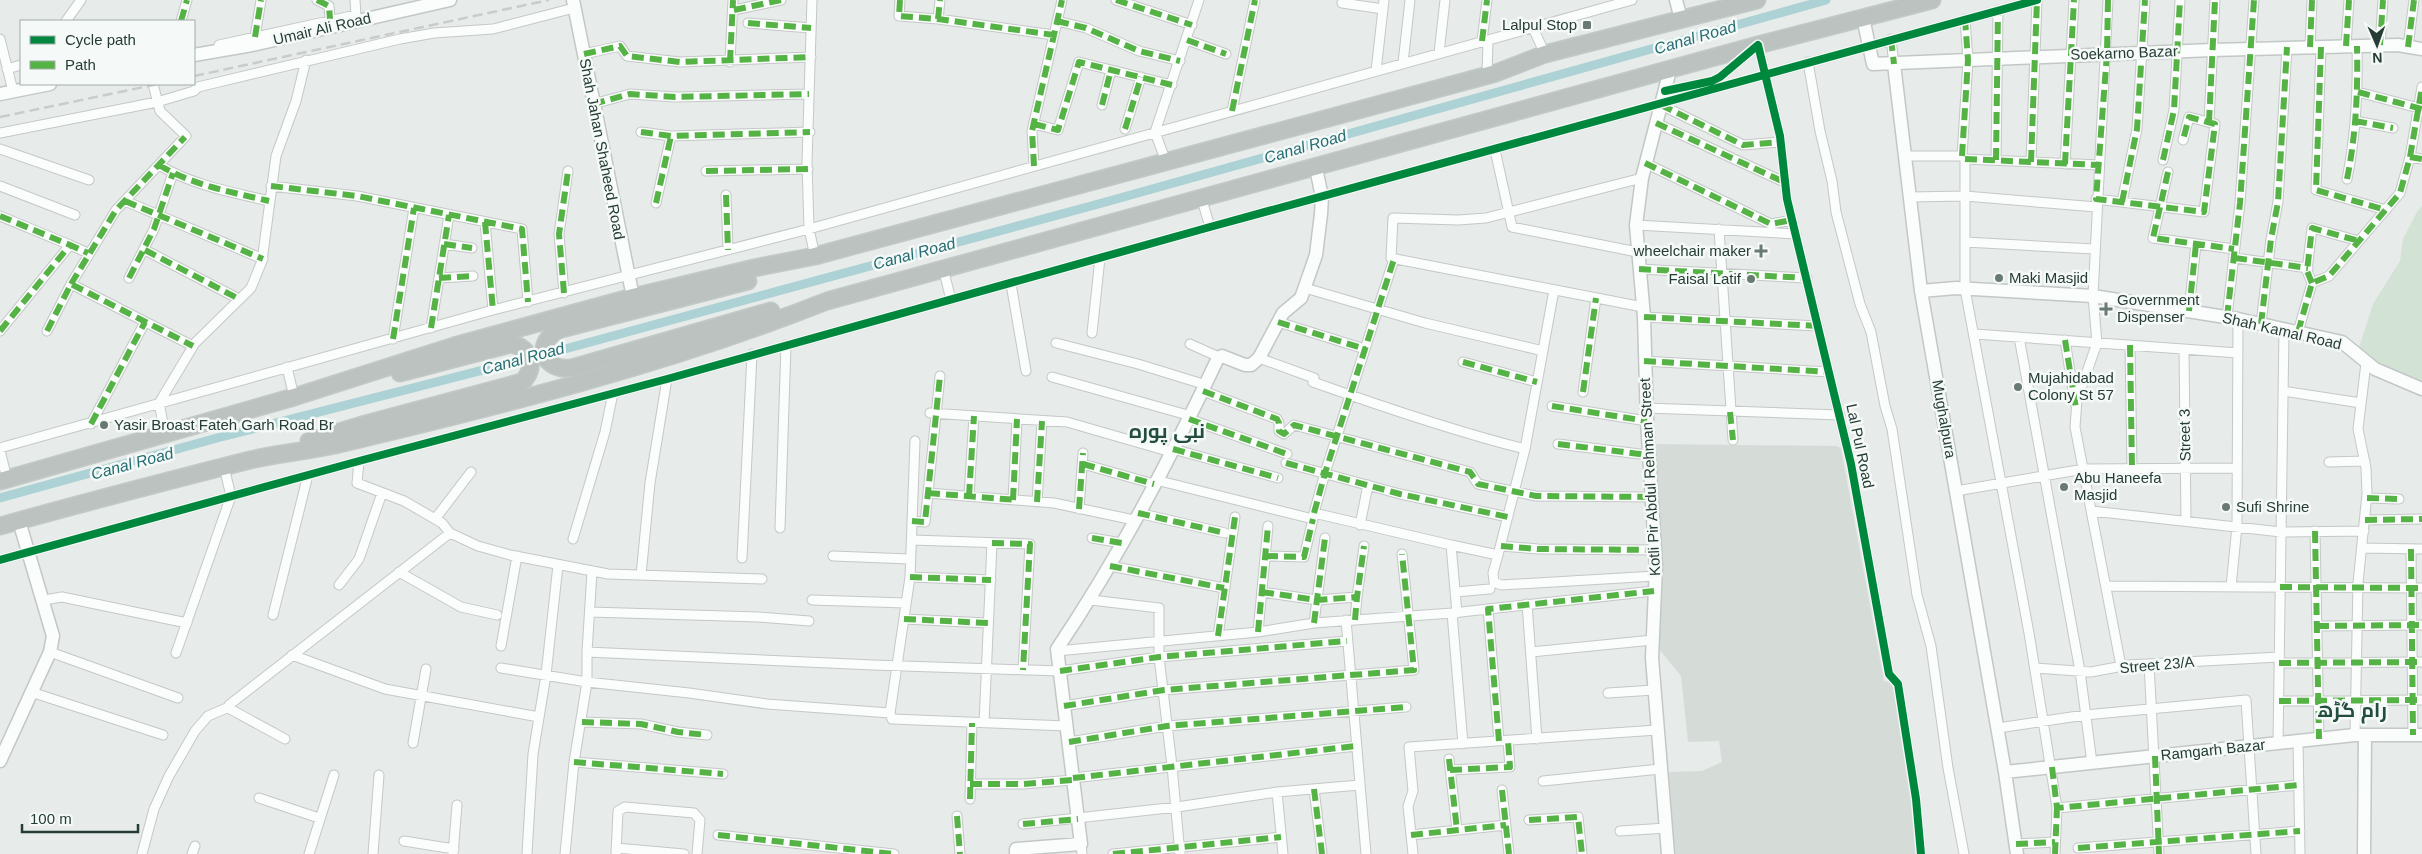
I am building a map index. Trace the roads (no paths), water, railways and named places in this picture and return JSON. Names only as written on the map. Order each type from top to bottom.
[{"type":"highway","points":[[0,526],[252,460],[336,445],[546,391],[639,365],[740,333],[827,301],[943,268],[1202,200],[1758,45],[1932,0]]},
{"type":"highway","points":[[4,480],[294,397],[446,348],[633,297],[754,268],[814,256],[1487,75],[1544,54],[1749,1]]},
{"type":"highway","points":[[814,256],[757,278],[552,333],[545,343],[544,355],[551,365],[562,369],[579,366],[787,306],[827,301]]},
{"type":"highway","points":[[252,460],[362,424],[522,382],[530,372],[530,358],[523,348],[510,344],[362,384],[294,397]]},
{"type":"street","points":[[67,20],[81,0]]},
{"type":"street","points":[[181,20],[187,0]]},
{"type":"street","points":[[255,36],[261,0]]},
{"type":"street","points":[[317,0],[329,6],[330,19]]},
{"type":"street","points":[[195,51],[330,19],[358,17],[355,0]]},
{"type":"street","name":"Umair Ali Road","points":[[195,55],[252,45],[358,17],[450,0]]},
{"type":"street","points":[[730,62],[734,5],[781,0]]},
{"type":"street","points":[[812,0],[808,169],[809,229],[814,256]]},
{"type":"street","points":[[900,0],[898,16],[938,19],[1054,36]]},
{"type":"street","points":[[938,19],[940,0]]},
{"type":"street","points":[[1034,166],[1034,124],[1062,0]]},
{"type":"street","points":[[1116,0],[1192,24]]},
{"type":"street","points":[[1166,162],[1155,132],[1199,0]]},
{"type":"street","points":[[1232,111],[1255,0]]},
{"type":"street","points":[[1403,63],[1410,0]]},
{"type":"street","points":[[1439,53],[1445,0]]},
{"type":"street","points":[[1487,0],[1485,41],[1487,75]]},
{"type":"street","points":[[4,480],[0,449],[493,310],[809,229],[1632,0]]},
{"type":"street","points":[[1676,0],[1681,19]]},
{"type":"street","points":[[0,560],[1012,284],[1210,227],[1495,150],[1662,100],[1766,75],[1965,19],[2002,6],[2037,0],[2031,162]]},
{"type":"street","points":[[2065,164],[2074,0]]},
{"type":"street","points":[[2076,408],[2097,343],[2093,296],[2094,249],[2098,165],[2107,54],[2108,0]]},
{"type":"street","points":[[2122,202],[2137,129],[2145,0]]},
{"type":"street","points":[[2163,160],[2174,110],[2180,0]]},
{"type":"street","points":[[2209,122],[2215,0]]},
{"type":"street","points":[[2231,587],[2236,526],[2237,468],[2238,353],[2233,318],[2234,253],[2240,203],[2254,0]]},
{"type":"street","points":[[2312,0],[2315,47],[2316,190],[2386,210]]},
{"type":"street","points":[[2347,180],[2358,92],[2351,46],[2349,0]]},
{"type":"street","points":[[2380,46],[2383,0]]},
{"type":"street","points":[[2408,47],[2414,0]]},
{"type":"street","points":[[0,133],[157,102],[194,91],[198,87],[242,78],[306,60],[434,33],[493,29],[573,4]]},
{"type":"street","name":"Shah Jahan Shaheed Road","points":[[573,4],[627,276],[633,297]]},
{"type":"street","points":[[1342,4],[1384,5],[1376,71]]},
{"type":"street","points":[[1996,160],[2002,6]]},
{"type":"street","name":"Soekarno Bazar","points":[[1862,18],[1873,64],[2250,48],[2380,46],[2422,49]]},
{"type":"street","points":[[1965,19],[1968,60],[1963,157],[1965,289],[1975,334],[2052,767],[2057,808],[2055,854]]},
{"type":"street","points":[[1057,21],[1086,28],[1139,50],[1180,61]]},
{"type":"street","points":[[748,23],[811,28]]},
{"type":"street","points":[[1533,28],[1544,54]]},
{"type":"street","points":[[0,39],[7,69],[6,93],[45,85]]},
{"type":"street","points":[[1891,39],[1894,64]]},
{"type":"street","points":[[1187,40],[1226,54]]},
{"type":"street","points":[[1662,100],[1712,81],[1727,72],[1758,45]]},
{"type":"street","name":"Lal Pul Road","points":[[1758,45],[1780,142],[1784,182],[1792,220],[1851,464],[1889,674],[1898,684],[1916,799],[1921,854]]},
{"type":"street","points":[[584,54],[620,46],[627,56],[680,62],[730,62],[811,57]]},
{"type":"street","points":[[2261,324],[2278,202],[2287,47]]},
{"type":"street","points":[[166,433],[159,403],[193,346],[211,325],[251,288],[263,258],[270,186],[276,156],[296,101],[306,60]]},
{"type":"street","points":[[1034,124],[1058,130],[1079,62],[1172,85]]},
{"type":"street","points":[[1808,62],[1820,131],[1832,181],[1836,212],[1860,304],[1871,332],[1885,406],[1892,429],[1917,596],[1931,646],[1948,768],[1964,854]]},
{"type":"street","name":"Mughalpura","points":[[1894,64],[1921,291],[1998,728],[2017,849]]},
{"type":"street","points":[[7,69],[20,65]]},
{"type":"street","points":[[1102,105],[1111,70]]},
{"type":"street","name":"Kotli Pir Abdul Rehman Street","points":[[1668,854],[1654,690],[1655,550],[1648,454],[1643,312],[1636,225],[1642,178],[1670,70]]},
{"type":"street","points":[[1125,129],[1141,77]]},
{"type":"street","points":[[46,331],[88,253],[116,210],[186,136],[160,111],[153,85]]},
{"type":"street","points":[[2312,282],[2329,276],[2400,193],[2410,157],[2420,108],[2422,87]]},
{"type":"street","points":[[2358,92],[2420,108]]},
{"type":"street","points":[[593,104],[630,94],[675,97],[809,94]]},
{"type":"street","points":[[1662,100],[1744,145],[1780,142]]},
{"type":"street","points":[[1910,197],[1965,196],[2096,203],[2122,202],[2204,212],[2215,124],[2189,117],[2183,140]]},
{"type":"street","points":[[2355,121],[2393,128]]},
{"type":"street","points":[[1656,123],[1784,182]]},
{"type":"street","points":[[642,132],[671,136],[810,132]]},
{"type":"street","points":[[656,202],[671,136]]},
{"type":"street","points":[[0,149],[89,180]]},
{"type":"street","points":[[1495,150],[1512,227],[1637,252]]},
{"type":"street","points":[[1905,156],[1963,157],[2098,165]]},
{"type":"street","points":[[2410,157],[2422,159]]},
{"type":"street","points":[[1646,163],[1771,224],[1792,220]]},
{"type":"street","points":[[159,165],[173,173],[208,186],[269,202]]},
{"type":"street","points":[[1190,344],[1246,366],[1251,365],[1259,358],[1282,313],[1300,300],[1316,254],[1322,198],[1316,168]]},
{"type":"street","points":[[706,171],[808,169]]},
{"type":"street","points":[[564,293],[559,234],[568,171]]},
{"type":"street","points":[[2168,172],[2153,238],[2196,244],[2268,263],[2308,268]]},
{"type":"street","points":[[129,278],[145,250],[173,173]]},
{"type":"street","points":[[1642,178],[1472,220],[1393,218],[1391,258],[1596,298],[1643,312],[1724,321],[1818,326]]},
{"type":"street","points":[[0,186],[75,215]]},
{"type":"street","points":[[270,186],[357,196],[522,229],[528,302]]},
{"type":"street","points":[[726,194],[728,250]]},
{"type":"street","points":[[1202,200],[1210,227]]},
{"type":"street","points":[[125,201],[263,258]]},
{"type":"street","points":[[393,339],[414,208]]},
{"type":"street","points":[[431,328],[449,215]]},
{"type":"street","points":[[0,216],[88,253]]},
{"type":"street","points":[[485,222],[493,310]]},
{"type":"street","points":[[1636,225],[1796,234]]},
{"type":"street","points":[[2298,332],[2312,282],[2308,268],[2312,228],[2359,242]]},
{"type":"street","points":[[1719,230],[1732,440]]},
{"type":"street","points":[[1965,242],[2094,249]]},
{"type":"street","points":[[0,331],[70,244]]},
{"type":"street","points":[[444,244],[472,248]]},
{"type":"street","points":[[2188,311],[2196,244]]},
{"type":"street","points":[[145,250],[239,299]]},
{"type":"street","points":[[1092,333],[1100,258]]},
{"type":"street","points":[[1266,556],[1304,556],[1325,473],[1394,259]]},
{"type":"street","points":[[943,268],[951,300]]},
{"type":"street","points":[[1639,269],[1807,278]]},
{"type":"street","points":[[439,278],[473,276]]},
{"type":"street","points":[[71,284],[193,346]]},
{"type":"street","points":[[1012,284],[1026,371]]},
{"type":"street","points":[[1305,288],[1378,310],[1542,351]]},
{"type":"street","name":"Shah Kamal Road","points":[[1921,291],[1965,289],[2093,296],[2233,318],[2342,342],[2375,369],[2422,389]]},
{"type":"street","points":[[1554,290],[1525,449],[1493,573],[1494,582],[1501,585],[1656,576]]},
{"type":"street","points":[[1583,392],[1596,298]]},
{"type":"street","points":[[91,424],[146,322]]},
{"type":"street","points":[[1278,322],[1365,349]]},
{"type":"street","points":[[2278,744],[2284,329]]},
{"type":"street","points":[[1975,334],[2238,353]]},
{"type":"street","points":[[2019,337],[2080,671],[2092,763]]},
{"type":"street","points":[[2065,340],[2076,408],[2075,427],[2121,666]]},
{"type":"street","points":[[1056,343],[1138,364],[1205,388],[1276,419],[1279,423],[1279,431],[1284,434],[1294,425],[1336,438],[1470,472],[1478,484],[1536,496],[1652,498]]},
{"type":"street","points":[[780,528],[786,413],[786,345]]},
{"type":"street","points":[[2130,345],[2132,469]]},
{"type":"street","name":"Street 3","points":[[2184,349],[2186,521]]},
{"type":"street","points":[[742,558],[752,354]]},
{"type":"street","points":[[1016,854],[1016,849],[1082,849],[1057,651],[1110,566],[1190,418],[1219,357]]},
{"type":"street","points":[[1259,358],[1314,378],[1313,382],[1350,395],[1490,441],[1525,449]]},
{"type":"street","points":[[1644,361],[1829,372]]},
{"type":"street","points":[[1463,362],[1537,382]]},
{"type":"street","points":[[2364,854],[2360,735],[2356,700],[2356,662],[2358,588],[2367,498],[2365,461],[2358,429],[2366,363]]},
{"type":"street","points":[[287,367],[294,397]]},
{"type":"street","points":[[912,521],[926,522],[933,413],[940,376]]},
{"type":"street","points":[[1052,377],[1190,418],[1325,473],[1368,485],[1508,517]]},
{"type":"street","points":[[641,575],[650,483],[667,379]]},
{"type":"street","points":[[2283,391],[2361,403]]},
{"type":"street","points":[[573,539],[605,432],[613,392]]},
{"type":"street","points":[[1552,406],[1646,414],[1730,412],[1840,416]]},
{"type":"street","points":[[933,413],[1067,422],[1278,478]]},
{"type":"street","points":[[969,496],[974,416]]},
{"type":"street","points":[[1013,500],[1017,419]]},
{"type":"street","points":[[1037,502],[1042,421]]},
{"type":"street","points":[[916,441],[910,576],[890,713],[892,719],[1067,726]]},
{"type":"street","points":[[1558,444],[1648,454]]},
{"type":"street","points":[[1079,509],[1084,453]]},
{"type":"street","points":[[358,461],[357,483],[404,501],[435,519],[450,533],[478,546],[558,566],[592,572],[762,579]]},
{"type":"street","points":[[2329,462],[2365,461]]},
{"type":"street","points":[[1083,464],[1155,482],[1451,545],[1499,550],[1655,550]]},
{"type":"street","points":[[176,653],[231,496],[224,467]]},
{"type":"street","points":[[1956,491],[2084,469],[2237,468]]},
{"type":"street","points":[[435,519],[471,472]]},
{"type":"street","points":[[272,615],[308,475]]},
{"type":"street","points":[[1360,525],[1368,485]]},
{"type":"street","points":[[339,585],[359,559],[382,493]]},
{"type":"street","points":[[928,493],[1037,502],[1225,533]]},
{"type":"street","points":[[2367,498],[2399,499]]},
{"type":"street","points":[[2092,511],[2281,532],[2364,531]]},
{"type":"street","points":[[1218,636],[1235,517]]},
{"type":"street","points":[[2365,520],[2422,519]]},
{"type":"street","points":[[0,761],[50,652],[52,629],[19,521]]},
{"type":"street","points":[[1258,632],[1268,526]]},
{"type":"street","points":[[2316,531],[2318,739]]},
{"type":"street","points":[[142,854],[154,809],[169,776],[195,731],[208,716],[229,707],[292,655],[450,533]]},
{"type":"street","points":[[1092,538],[1122,543]]},
{"type":"street","points":[[1314,623],[1325,538]]},
{"type":"street","points":[[912,540],[1030,544],[1023,670]]},
{"type":"street","points":[[984,723],[992,543]]},
{"type":"street","points":[[1451,545],[1463,744]]},
{"type":"street","points":[[1364,546],[1357,597],[1350,620],[1347,641],[1366,854]]},
{"type":"street","points":[[2362,548],[2422,549]]},
{"type":"street","points":[[2411,549],[2412,625],[2417,662],[2417,735]]},
{"type":"street","points":[[1064,706],[1164,690],[1414,670],[1402,554]]},
{"type":"street","points":[[501,646],[517,556]]},
{"type":"street","points":[[833,556],[910,559]]},
{"type":"street","points":[[528,854],[533,754],[546,675],[558,566]]},
{"type":"street","points":[[1110,566],[1224,588]]},
{"type":"street","points":[[399,572],[460,606],[497,615]]},
{"type":"street","points":[[565,854],[574,762],[587,682],[592,572]]},
{"type":"street","points":[[910,576],[991,580]]},
{"type":"street","points":[[2106,586],[2422,588]]},
{"type":"street","points":[[1455,592],[1490,589]]},
{"type":"street","points":[[1057,651],[1258,632],[1314,623],[1455,613],[1654,591]]},
{"type":"street","points":[[1262,592],[1317,600],[1357,597]]},
{"type":"street","points":[[44,600],[62,597],[187,623]]},
{"type":"street","points":[[812,600],[906,603]]},
{"type":"street","points":[[1090,600],[1159,608],[1158,657],[1164,690],[1180,851]]},
{"type":"street","points":[[1527,604],[1537,739]]},
{"type":"street","points":[[1450,770],[1510,767],[1503,741],[1488,608]]},
{"type":"street","points":[[590,612],[760,617],[809,621]]},
{"type":"street","points":[[904,619],[988,623]]},
{"type":"street","points":[[2317,626],[2422,625]]},
{"type":"street","points":[[1531,652],[1653,640]]},
{"type":"street","points":[[587,652],[896,666],[1060,671],[1158,657],[1347,641]]},
{"type":"street","points":[[50,652],[178,698]]},
{"type":"street","points":[[292,655],[385,689],[539,717]]},
{"type":"street","name":"Street 23/A","points":[[2035,668],[2080,671],[2110,670],[2121,666],[2149,664],[2279,660],[2417,662]]},
{"type":"street","points":[[2149,664],[2159,854]]},
{"type":"street","points":[[501,668],[587,682],[690,692],[766,704],[890,713]]},
{"type":"street","points":[[413,743],[426,669]]},
{"type":"street","points":[[1608,692],[1654,690]]},
{"type":"street","points":[[31,692],[163,735]]},
{"type":"street","points":[[1998,728],[2085,715],[2246,700],[2256,854]]},
{"type":"street","points":[[2279,701],[2417,700]]},
{"type":"street","points":[[229,707],[285,739]]},
{"type":"street","points":[[1069,742],[1167,726],[1406,707]]},
{"type":"street","points":[[582,722],[641,724],[678,732],[707,735]]},
{"type":"street","points":[[970,799],[972,723]]},
{"type":"street","points":[[1412,854],[1408,806],[1413,791],[1409,748],[1657,730]]},
{"type":"street","name":"Ramgarh Bazar","points":[[2005,772],[2360,735],[2417,735]]},
{"type":"street","points":[[2298,742],[2300,854]]},
{"type":"street","points":[[970,784],[1023,784],[1356,746]]},
{"type":"street","points":[[1449,759],[1457,830]]},
{"type":"street","points":[[574,762],[722,774]]},
{"type":"street","points":[[1542,781],[1660,769]]},
{"type":"street","points":[[309,854],[334,775]]},
{"type":"street","points":[[373,854],[379,775]]},
{"type":"street","points":[[1023,824],[1177,807],[1277,792],[1360,785]]},
{"type":"street","points":[[2057,808],[2299,785]]},
{"type":"street","points":[[1314,790],[1322,854]]},
{"type":"street","points":[[1502,790],[1509,854]]},
{"type":"street","points":[[1277,792],[1283,854]]},
{"type":"street","points":[[259,798],[319,818]]},
{"type":"street","points":[[404,841],[454,851],[457,805]]},
{"type":"street","points":[[684,854],[616,851],[618,811],[625,807],[694,813],[700,820],[697,854]]},
{"type":"street","points":[[957,816],[960,854]]},
{"type":"street","points":[[1529,820],[1578,817],[1582,854]]},
{"type":"street","points":[[1411,835],[1506,826]]},
{"type":"street","points":[[1620,831],[1666,828]]},
{"type":"street","points":[[2078,848],[2300,831]]},
{"type":"street","points":[[718,835],[894,854]]},
{"type":"street","points":[[1112,854],[1180,851],[1281,837]]},
{"type":"street","points":[[2017,849],[2055,842]]},
{"type":"waterway","name":"Canal Road","points":[[0,498],[217,438],[561,350],[1102,203],[1826,0]]},
{"type":"railway","points":[[195,76],[549,0]]},
{"type":"railway","points":[[0,117],[153,85]]},
{"type":"place","name":"Lalpul Stop","points":[[1587,25]]},
{"type":"place","name":"wheelchair maker","points":[[1761,251]]},
{"type":"place","name":"Maki Masjid","points":[[1999,278]]},
{"type":"place","name":"Faisal Latif","points":[[1751,279]]},
{"type":"place","name":"Government Dispenser","points":[[2106,309]]},
{"type":"place","name":"Mujahidabad Colony St 57","points":[[2018,387]]},
{"type":"place","name":"Yasir Broast Fateh Garh Road Br","points":[[104,425]]},
{"type":"place","name":"Abu Haneefa Masjid","points":[[2064,487]]},
{"type":"place","name":"Sufi Shrine","points":[[2226,507]]},
{"type":"district","name":"نبی پورہ","points":[[1167,431]]},
{"type":"district","name":"رام گڑھ","points":[[2352,710]]}]
